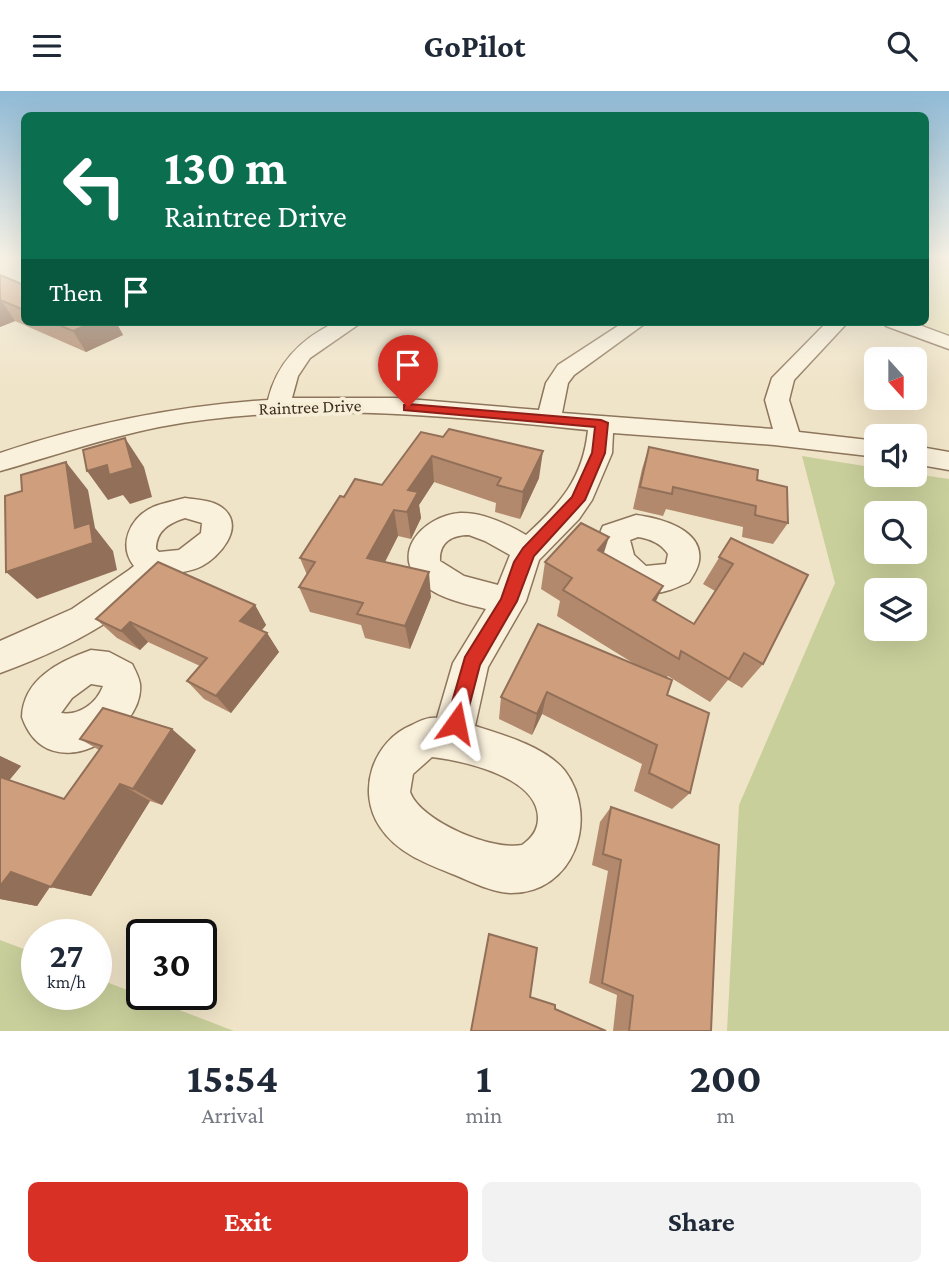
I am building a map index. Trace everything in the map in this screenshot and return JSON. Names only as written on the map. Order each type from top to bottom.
[{"type":"street","points":[[278,406],[284,379],[298,357],[319,339],[344,326]]},
{"type":"street","points":[[549,418],[555,390],[566,370],[623,326]]},
{"type":"street","points":[[788,437],[777,400],[783,377],[834,326]]},
{"type":"street","points":[[904,326],[949,343]]},
{"type":"street","name":"Raintree Drive","points":[[0,462],[56,443],[136,424],[207,412],[278,406],[356,404],[788,437],[864,447]]},
{"type":"street","points":[[454,739],[458,708],[471,663],[509,601],[528,552],[578,500],[599,453],[601,423]]},
{"type":"street","points":[[927,457],[949,461]]},
{"type":"street","points":[[569,512],[614,534]]},
{"type":"street","points":[[509,601],[438,578],[424,561],[424,549],[429,538],[437,531],[458,524],[484,528],[528,552]]},
{"type":"street","points":[[60,684],[44,677],[12,652],[101,609],[135,586],[159,564]]},
{"type":"shaded area","points":[[929,300],[949,300],[949,334],[928,326]]},
{"type":"green space","points":[[802,456],[864,466],[864,487],[927,487],[927,476],[949,479],[949,1031],[727,1031],[739,805],[835,583]]},
{"type":"green space","points":[[0,940],[21,948],[21,1010],[112,1010],[112,984],[126,990],[126,1010],[179,1010],[234,1031],[0,1031]]},
{"type":"building","points":[[0,300],[21,300],[21,309]]},
{"type":"building","points":[[61,326],[85,326],[73,331]]},
{"type":"building","points":[[449,429],[543,451],[523,492],[497,485],[501,478],[432,456],[408,490],[418,492],[407,512],[394,510],[367,558],[429,572],[405,626],[357,614],[363,603],[299,587],[315,562],[300,558],[340,496],[344,497],[355,479],[382,485],[421,432],[443,437]]},
{"type":"building","points":[[125,438],[133,468],[109,475],[107,465],[87,471],[83,450]]},
{"type":"building","points":[[649,447],[758,470],[757,480],[787,487],[788,523],[755,515],[756,506],[673,487],[672,494],[640,487]]},
{"type":"building","points":[[66,462],[75,528],[90,523],[93,543],[6,572],[5,496],[22,491],[21,475]]},
{"type":"building","points":[[581,523],[609,537],[598,550],[663,586],[653,600],[694,624],[733,564],[719,557],[731,538],[808,575],[763,664],[744,653],[729,679],[681,651],[679,659],[563,590],[572,578],[545,562]]},
{"type":"building","points":[[158,562],[255,605],[240,621],[267,633],[216,696],[187,681],[207,658],[130,622],[121,631],[96,619]]},
{"type":"building","points":[[538,624],[672,680],[667,695],[709,713],[690,793],[649,773],[657,745],[547,692],[537,714],[501,697]]},
{"type":"building","points":[[103,708],[172,729],[133,789],[120,784],[51,887],[11,872],[0,886],[0,777],[64,799],[102,746],[80,739]]},
{"type":"building","points":[[611,807],[719,845],[711,1031],[629,1031],[633,996],[602,983],[621,860],[603,854]]},
{"type":"building","points":[[489,934],[537,948],[530,997],[555,1005],[555,1009],[606,1031],[471,1031]]},
{"type":"route","points":[[408,407],[601,423],[599,453],[578,500],[528,552],[522,562],[509,601],[471,663],[456,723]]}]
